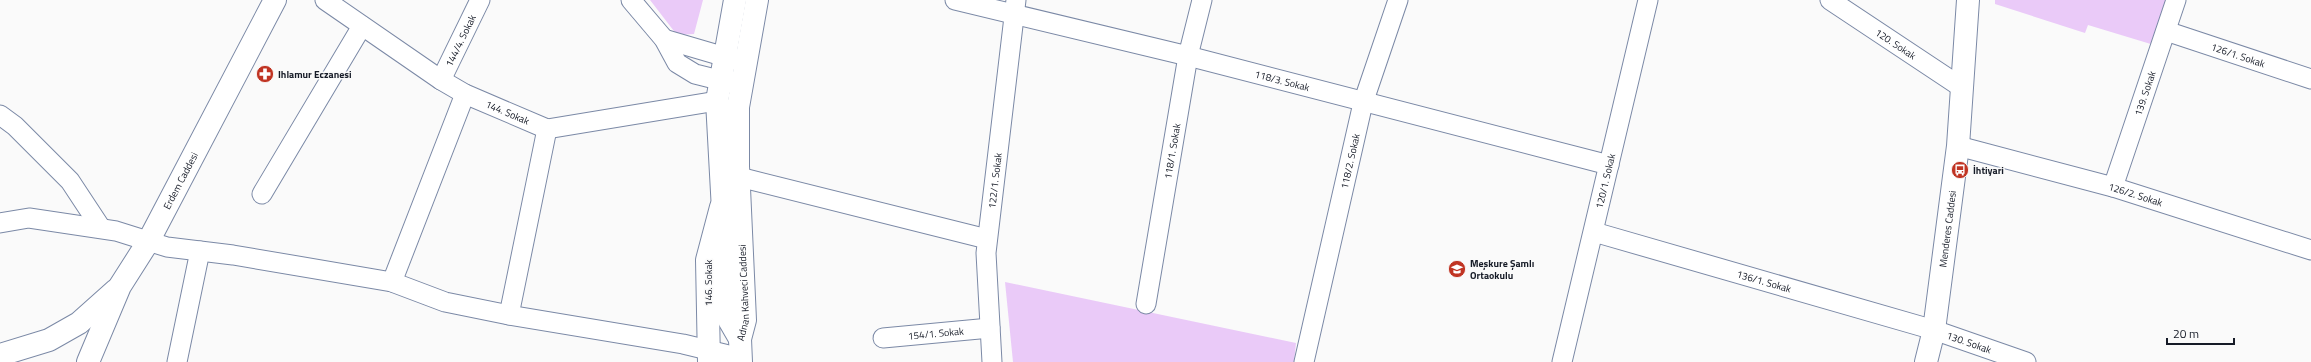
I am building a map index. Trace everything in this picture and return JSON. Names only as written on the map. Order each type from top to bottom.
[{"type":"main road","name":"Erdem Caddesi","points":[[88,362],[120,286],[148,242],[275,0]]},
{"type":"main road","name":"Adnan Kahveci Caddesi","points":[[735,0],[719,91],[722,207],[729,320],[741,353]]},
{"type":"main road","name":"Adnan Kahveci Caddesi","points":[[741,353],[745,320],[739,177],[738,107],[757,0]]},
{"type":"main road","name":"Menderes Caddesi","points":[[1926,362],[1934,330],[1958,146],[1968,0]]},
{"type":"main road","name":"146. Sokak","points":[[709,357],[707,260],[722,207]]},
{"type":"main road","points":[[0,355],[55,337],[79,323],[120,286]]},
{"type":"street","name":"144. Sokak","points":[[325,0],[441,80],[465,94],[547,129]]},
{"type":"street","name":"144/4. Sokak","points":[[441,80],[480,0]]},
{"type":"street","points":[[631,0],[664,39],[677,63],[719,91]]},
{"type":"street","name":"118/3. Sokak","points":[[955,0],[1015,7],[1188,56],[1363,103],[1609,165]]},
{"type":"street","name":"118/1. Sokak","points":[[1146,304],[1188,56],[1202,0]]},
{"type":"street","name":"118/2. Sokak","points":[[1304,362],[1311,325],[1363,103],[1398,0]]},
{"type":"street","name":"120/1. Sokak","points":[[1562,362],[1648,0]]},
{"type":"street","name":"120. Sokak","points":[[1830,0],[1961,87]]},
{"type":"street","name":"139. Sokak","points":[[2113,187],[2176,0]]},
{"type":"street","name":"122/1. Sokak","points":[[992,362],[986,253],[1015,7]]},
{"type":"street","points":[[262,194],[362,26]]},
{"type":"street","name":"126/1. Sokak","points":[[2166,31],[2311,79]]},
{"type":"street","points":[[664,39],[746,63]]},
{"type":"street","points":[[509,315],[547,129],[742,86]]},
{"type":"street","points":[[392,282],[465,94]]},
{"type":"street","points":[[0,115],[15,126],[70,181],[101,228]]},
{"type":"street","name":"126/2. Sokak","points":[[1958,146],[2113,187],[2311,250]]},
{"type":"street","points":[[739,177],[987,239]]},
{"type":"street","points":[[0,224],[29,218],[101,228],[116,231],[167,247],[392,282],[445,302],[509,315],[683,344],[709,357],[741,353]]},
{"type":"street","name":"136/1. Sokak","points":[[1594,232],[1934,330]]},
{"type":"street","points":[[177,362],[200,251]]},
{"type":"street","name":"154/1. Sokak","points":[[883,338],[990,328]]},
{"type":"street","name":"130. Sokak","points":[[1934,330],[2026,362]]},
{"type":"shaded area","points":[[650,0],[703,0],[694,34],[677,35]]},
{"type":"shaded area","points":[[1995,0],[2169,0],[2154,45],[2088,25],[2085,33],[1995,4]]},
{"type":"shaded area","points":[[1005,282],[1296,343],[1294,362],[1013,362]]},
{"type":"place","name":"Ihlamur Eczanesi","points":[[265,74]]},
{"type":"place","name":"İhtiyari","points":[[1960,170]]},
{"type":"place","name":"Meşkure Şamlı Ortaokulu","points":[[1457,269]]}]
